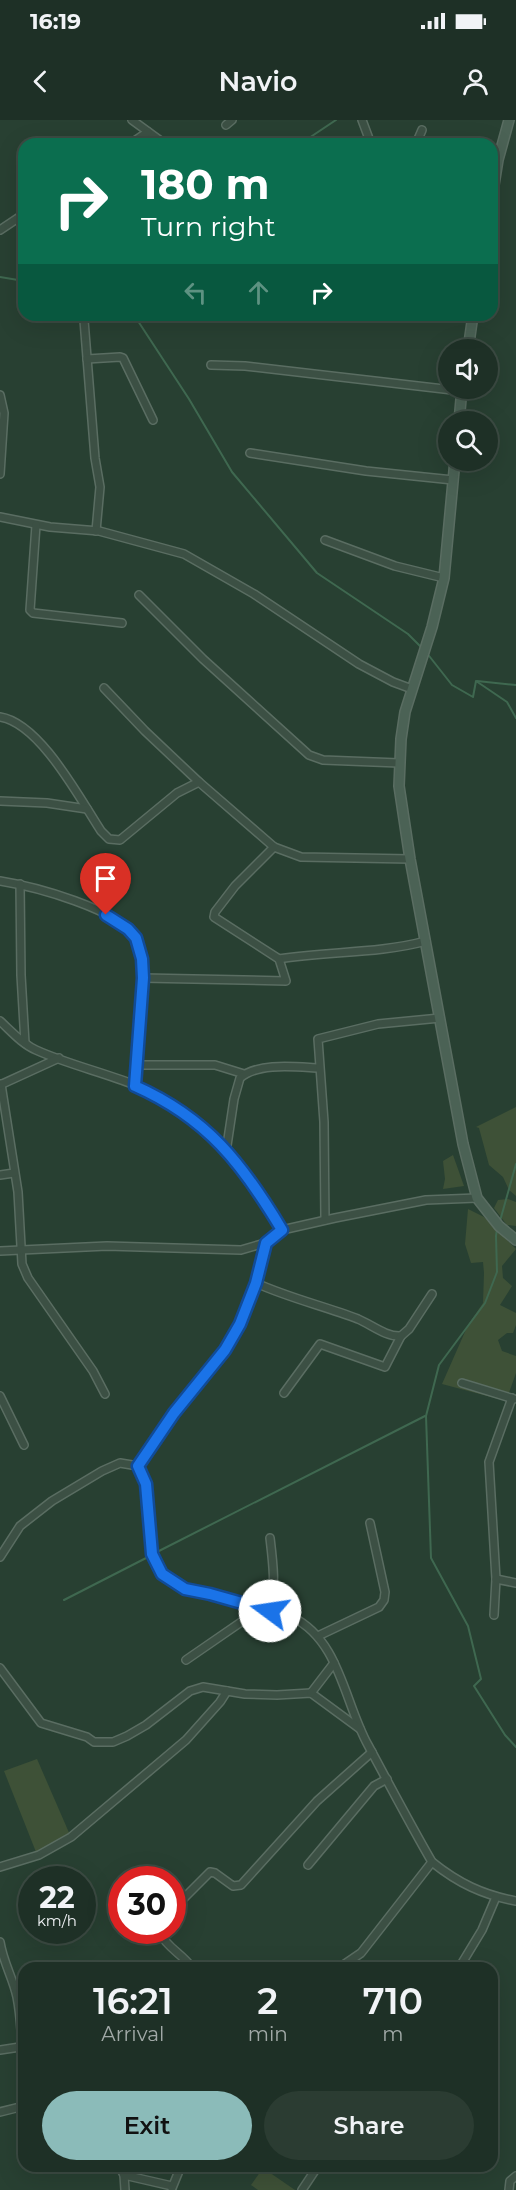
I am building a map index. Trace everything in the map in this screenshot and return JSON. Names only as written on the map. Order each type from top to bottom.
[{"type":"main road","points":[[498,160],[509,120]]},
{"type":"main road","points":[[470,339],[472,321]]},
{"type":"main road","points":[[454,471],[444,578],[432,627],[405,712],[399,763],[399,786],[410,860],[463,1144],[477,1198],[499,1226],[515,1237]]},
{"type":"street","points":[[132,120],[156,138]]},
{"type":"street","points":[[363,120],[369,138]]},
{"type":"street","points":[[419,138],[422,130]]},
{"type":"street","points":[[139,138],[148,132]]},
{"type":"street","points":[[0,230],[18,218]]},
{"type":"street","points":[[84,321],[94,458],[100,479],[96,531]]},
{"type":"street","points":[[87,359],[123,358],[153,420]]},
{"type":"street","points":[[211,365],[245,366],[438,387]]},
{"type":"street","points":[[0,395],[4,413],[0,474]]},
{"type":"street","points":[[250,453],[366,471],[453,480]]},
{"type":"street","points":[[0,517],[36,525],[96,531],[184,554],[254,594],[359,664],[412,689]]},
{"type":"street","points":[[36,525],[30,610],[33,613],[122,623]]},
{"type":"street","points":[[325,540],[395,566],[444,578]]},
{"type":"street","points":[[139,595],[203,659],[309,755],[323,760],[399,763]]},
{"type":"street","points":[[104,688],[199,782],[274,848],[301,857],[410,860]]},
{"type":"street","points":[[0,717],[7,718],[28,731],[48,751],[109,839],[120,840],[177,793],[199,782]]},
{"type":"street","points":[[0,801],[46,802],[87,809]]},
{"type":"street","points":[[143,978],[286,981],[279,959],[214,917],[215,912],[235,886],[274,848]]},
{"type":"street","points":[[0,881],[20,884],[72,900],[106,915],[128,929],[136,938],[142,959],[143,978],[135,1086]]},
{"type":"street","points":[[20,884],[21,975],[25,1043]]},
{"type":"street","points":[[279,959],[312,954],[391,949],[426,941]]},
{"type":"street","points":[[325,1220],[324,1122],[317,1042],[320,1037],[378,1024],[440,1018]]},
{"type":"street","points":[[0,1021],[34,1049],[160,1096],[180,1109],[200,1124],[257,1188],[282,1230]]},
{"type":"street","points":[[59,1058],[1,1084],[18,1192],[20,1250],[22,1264],[28,1278],[93,1371],[105,1394]]},
{"type":"street","points":[[137,1065],[215,1065],[244,1074],[278,1066],[319,1068]]},
{"type":"street","points":[[226,1152],[234,1099],[240,1078],[244,1074]]},
{"type":"street","points":[[0,1175],[14,1173]]},
{"type":"street","points":[[0,1251],[107,1246],[241,1250],[266,1243],[282,1230],[325,1220],[426,1200],[477,1198]]},
{"type":"street","points":[[138,1466],[174,1413],[225,1350],[240,1324],[256,1283],[266,1243]]},
{"type":"street","points":[[256,1283],[283,1296],[359,1319],[394,1337],[401,1336]]},
{"type":"street","points":[[284,1393],[320,1344],[385,1367],[401,1336],[409,1329],[432,1294]]},
{"type":"street","points":[[462,1383],[514,1399],[489,1462],[496,1579],[494,1615]]},
{"type":"street","points":[[0,1396],[24,1445]]},
{"type":"street","points":[[0,1557],[21,1527],[52,1501],[120,1463],[138,1466]]},
{"type":"street","points":[[138,1466],[146,1484],[152,1554],[162,1574],[185,1589],[210,1594],[305,1623],[318,1636],[334,1663],[361,1730],[432,1862],[467,1887],[516,1901]]},
{"type":"street","points":[[318,1636],[379,1607],[384,1600],[370,1523]]},
{"type":"street","points":[[270,1538],[275,1581],[270,1611]]},
{"type":"street","points":[[496,1579],[516,1583]]},
{"type":"street","points":[[186,1660],[260,1610]]},
{"type":"street","points":[[311,1693],[334,1663]]},
{"type":"street","points":[[0,1668],[41,1723],[87,1737],[94,1742],[113,1742],[127,1736],[146,1725],[190,1691],[203,1687],[277,1695],[311,1693],[361,1730]]},
{"type":"street","points":[[0,1867],[39,1855],[71,1838],[186,1740],[227,1691]]},
{"type":"street","points":[[186,1896],[210,1872],[233,1886],[242,1885],[317,1801],[372,1752]]},
{"type":"street","points":[[308,1865],[374,1786],[387,1779]]},
{"type":"street","points":[[347,1962],[360,1953],[432,1862]]},
{"type":"street","points":[[463,1962],[482,1930],[496,1897]]},
{"type":"street","points":[[0,1942],[1,1951],[18,1996]]},
{"type":"street","points":[[166,1944],[188,1962]]},
{"type":"street","points":[[0,2050],[18,2047]]},
{"type":"street","points":[[0,2112],[18,2108]]},
{"type":"street","points":[[122,2172],[125,2190]]},
{"type":"street","points":[[124,2175],[172,2188],[179,2172]]},
{"type":"street","points":[[302,2190],[314,2172]]},
{"type":"street","points":[[509,2190],[510,2181],[516,2176]]},
{"type":"green space","points":[[516,1107],[516,1196],[509,1190],[503,1177],[489,1165],[479,1128],[476,1127]]},
{"type":"green space","points":[[453,1155],[464,1186],[443,1189],[445,1179],[443,1161]]},
{"type":"green space","points":[[508,1199],[516,1202],[516,1226],[507,1225],[494,1208],[498,1200]]},
{"type":"green space","points":[[468,1209],[484,1217],[516,1249],[502,1266],[503,1278],[512,1286],[500,1305],[516,1313],[513,1333],[507,1333],[498,1340],[502,1351],[516,1356],[516,1373],[506,1401],[442,1384],[468,1325],[483,1303],[483,1262],[471,1263],[465,1244]]},
{"type":"green space","points":[[37,1759],[70,1835],[36,1852],[4,1771]]},
{"type":"green space","points":[[260,2172],[269,2172],[295,2190],[258,2190],[251,2185]]},
{"type":"waterway","points":[[309,138],[336,120]]},
{"type":"waterway","points":[[0,277],[18,280]]},
{"type":"waterway","points":[[138,321],[189,399],[232,472],[317,573],[408,634],[422,648]]},
{"type":"waterway","points":[[426,652],[452,685],[473,697],[476,681],[507,702],[516,718]]},
{"type":"waterway","points":[[477,681],[516,685]]},
{"type":"waterway","points":[[500,1221],[516,1164]]},
{"type":"waterway","points":[[497,1229],[497,1272],[485,1303],[439,1365],[426,1416],[431,1558],[468,1626],[481,1679],[474,1686],[505,1735],[516,1747]]},
{"type":"waterway","points":[[155,1553],[425,1416]]},
{"type":"waterway","points":[[64,1600],[150,1556]]},
{"type":"route","points":[[106,915],[128,929],[136,938],[142,959],[143,978],[135,1086],[160,1096],[200,1124],[257,1188],[282,1230],[266,1243],[256,1283],[240,1324],[225,1350],[174,1413],[138,1466],[146,1484],[152,1554],[162,1574],[178,1586],[270,1611]]}]
